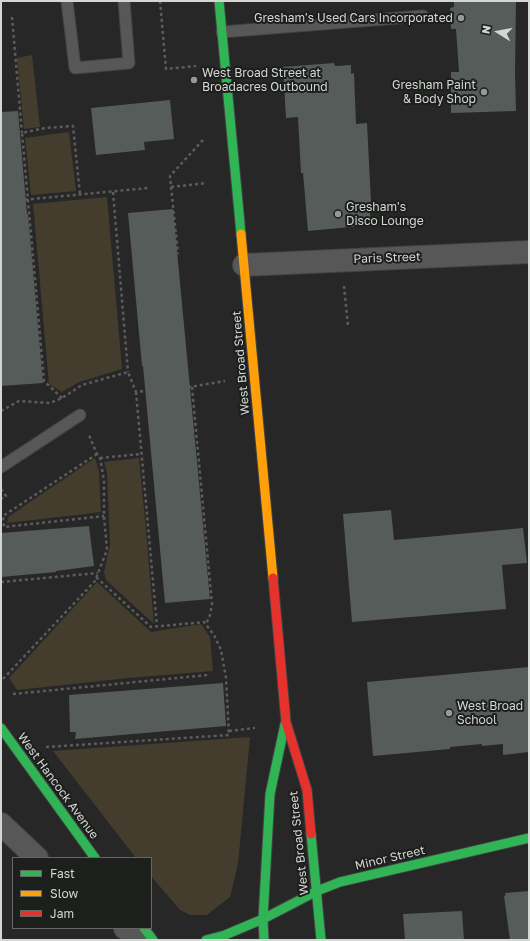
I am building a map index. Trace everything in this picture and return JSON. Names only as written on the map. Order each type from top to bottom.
[{"type":"main road","name":"West Broad Street","points":[[220,1],[286,722],[307,790],[321,940]]},
{"type":"main road","name":"West Broad Street","points":[[264,940],[263,919],[270,794],[286,722]]},
{"type":"main road","name":"West Hancock Avenue","points":[[1,728],[94,857]]},
{"type":"main road","name":"Minor Street","points":[[206,940],[225,935],[263,919],[317,891],[353,879],[529,838]]},
{"type":"main road","points":[[145,929],[153,940]]},
{"type":"street","name":"Paris Street","points":[[244,265],[529,252]]},
{"type":"street","points":[[1,824],[36,857]]},
{"type":"street","points":[[128,929],[145,940]]},
{"type":"lane","points":[[68,1],[75,68],[129,63],[124,1]]},
{"type":"lane","points":[[222,32],[423,16]]},
{"type":"lane","points":[[1,468],[80,415]]},
{"type":"path","points":[[160,1],[166,69],[196,66]]},
{"type":"path","points":[[12,17],[44,381],[62,398]]},
{"type":"path","points":[[22,133],[45,128],[74,126],[80,194]]},
{"type":"path","points":[[178,254],[170,176],[203,140]]},
{"type":"path","points":[[171,186],[207,183]]},
{"type":"path","points":[[1,202],[148,188]]},
{"type":"path","points":[[113,192],[128,372],[136,392],[157,626]]},
{"type":"path","points":[[344,283],[348,326]]},
{"type":"path","points":[[1,412],[19,401],[50,403],[62,398],[82,385],[128,372]]},
{"type":"path","points":[[136,392],[225,381]]},
{"type":"path","points":[[192,386],[212,604],[210,615],[206,624]]},
{"type":"path","points":[[3,679],[95,581],[107,550],[104,516],[104,480],[100,458],[97,454],[3,516],[3,527],[104,516]]},
{"type":"path","points":[[100,458],[142,454]]},
{"type":"path","points":[[1,489],[6,496],[1,499]]},
{"type":"path","points":[[1,582],[98,573]]},
{"type":"path","points":[[46,747],[229,735],[226,678],[221,650],[214,634],[206,624],[204,622],[151,627],[96,577]]},
{"type":"path","points":[[13,694],[208,675]]},
{"type":"path","points":[[229,731],[255,728]]},
{"type":"shaded area","points":[[32,55],[40,127],[24,129],[17,58]]},
{"type":"shaded area","points":[[69,132],[76,191],[31,195],[25,138]]},
{"type":"shaded area","points":[[107,197],[122,369],[79,382],[62,392],[49,384],[33,204]]},
{"type":"shaded area","points":[[95,458],[99,472],[101,512],[7,523],[8,517]]},
{"type":"shaded area","points":[[139,458],[154,624],[106,580],[104,572],[110,545],[107,473],[104,462]]},
{"type":"shaded area","points":[[97,582],[151,632],[201,624],[210,637],[213,671],[128,678],[17,690],[9,678]]},
{"type":"shaded area","points":[[250,737],[238,864],[230,897],[207,915],[190,915],[180,910],[152,877],[152,857],[135,857],[53,751]]},
{"type":"building","points":[[454,1],[516,1],[516,111],[451,113],[451,72],[459,72],[456,29],[451,29],[450,8],[454,7]]},
{"type":"building","points":[[334,63],[335,66],[351,65],[351,74],[354,73],[356,124],[367,123],[371,225],[308,231],[303,173],[301,173],[298,117],[286,118],[283,67]]},
{"type":"building","points":[[170,100],[174,139],[144,142],[145,150],[96,155],[91,108]]},
{"type":"building","points":[[18,111],[43,383],[1,386],[1,112]]},
{"type":"building","points":[[173,209],[210,599],[165,603],[128,213]]},
{"type":"building","points":[[391,510],[394,540],[523,528],[527,563],[502,565],[506,609],[352,622],[343,514]]},
{"type":"building","points":[[89,526],[94,566],[56,572],[1,577],[1,533]]},
{"type":"building","name":"West Broad School","points":[[529,667],[529,752],[503,755],[503,744],[482,746],[482,744],[450,747],[450,749],[373,756],[367,682]]},
{"type":"building","points":[[223,683],[226,726],[75,739],[76,732],[70,732],[69,695]]},
{"type":"building","points":[[529,891],[529,940],[510,940],[504,896],[506,895],[505,893]]},
{"type":"building","points":[[462,911],[464,940],[405,940],[403,914]]},
{"type":"traffic: fast","points":[[219,1],[241,234]]},
{"type":"traffic: fast","points":[[264,940],[263,919],[270,794],[285,724]]},
{"type":"traffic: fast","points":[[1,728],[94,857]]},
{"type":"traffic: fast","points":[[311,834],[321,940]]},
{"type":"traffic: fast","points":[[206,940],[225,935],[263,919],[317,891],[340,882],[529,838]]},
{"type":"traffic: fast","points":[[145,929],[153,940]]},
{"type":"traffic: slow","points":[[241,234],[273,578]]},
{"type":"traffic: jam","points":[[273,578],[286,722],[307,790],[311,834]]},
{"type":"place","name":"Gresham's Used Cars Incorporated","points":[[461,18]]},
{"type":"place","name":"West Broad Street at Broadacres Outbound","points":[[194,80]]},
{"type":"place","name":"Gresham Paint & Body Shop","points":[[484,92]]},
{"type":"place","name":"Gresham's Disco Lounge","points":[[338,214]]},
{"type":"place","name":"West Broad School","points":[[449,713]]}]
